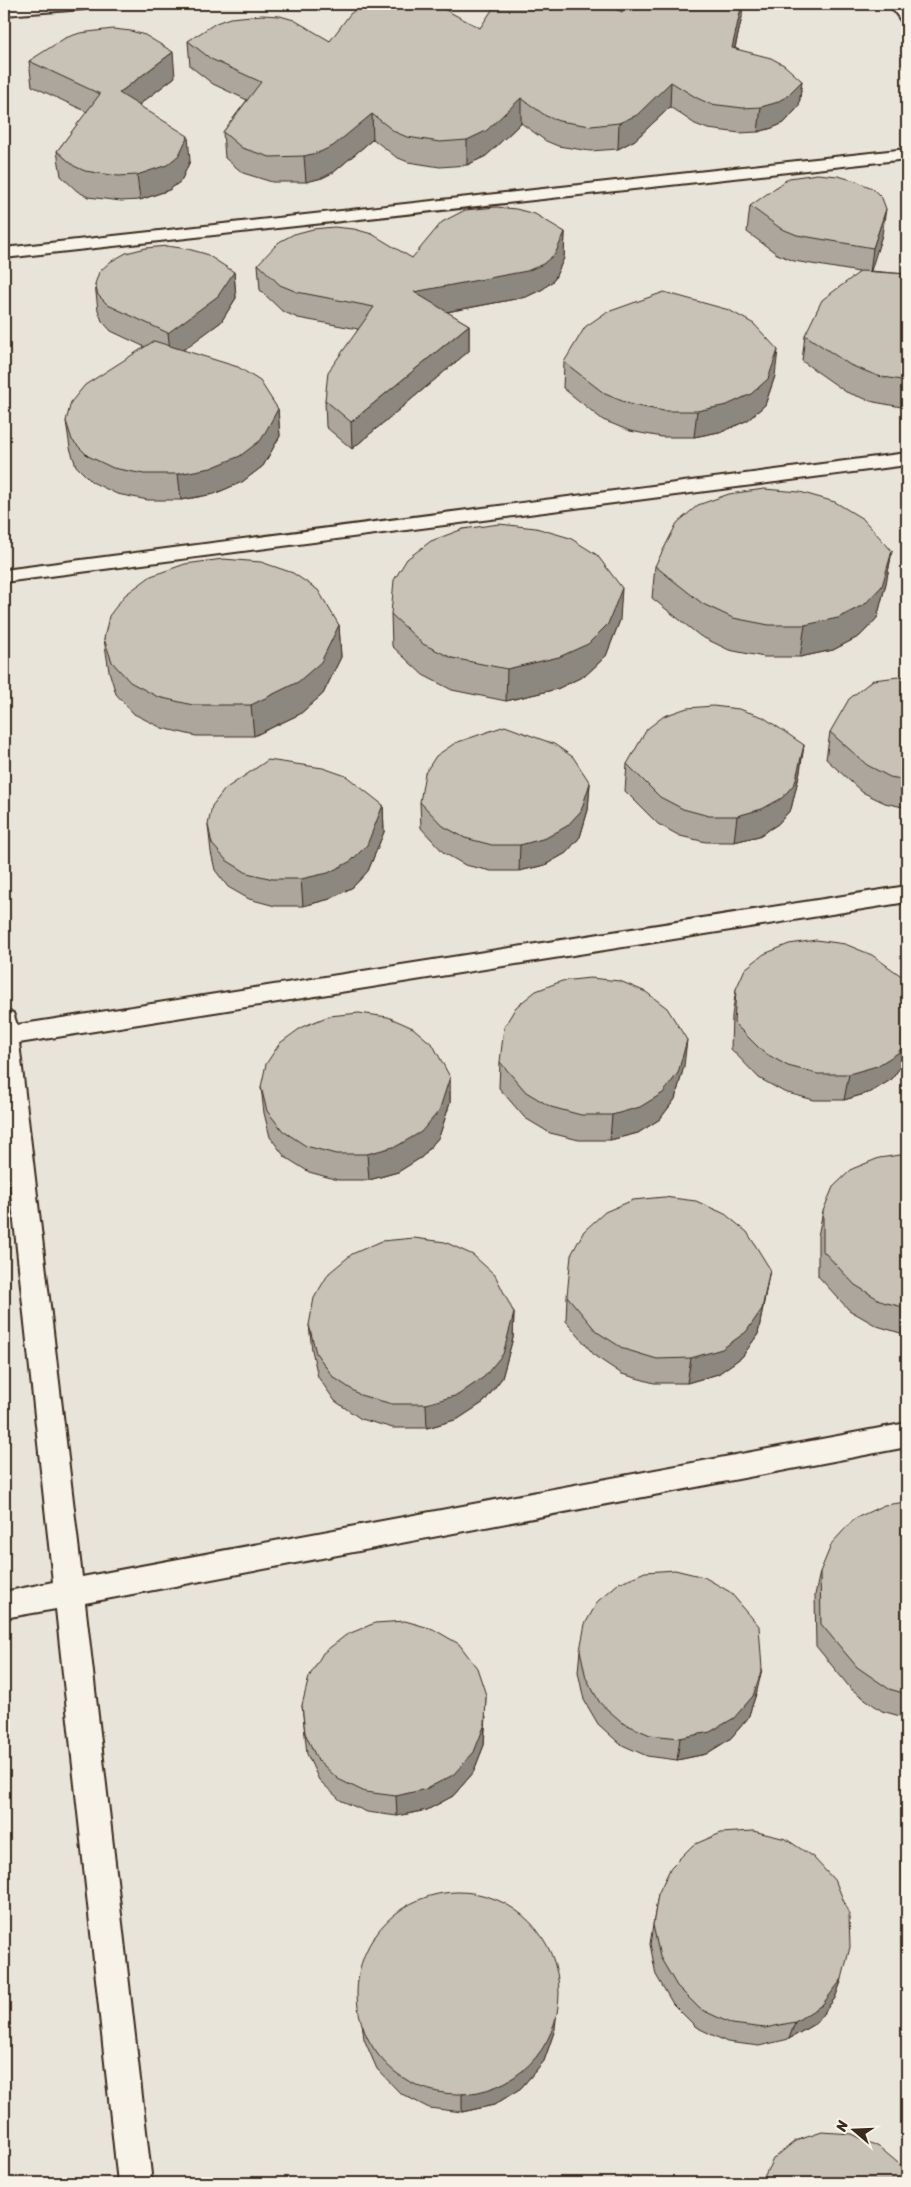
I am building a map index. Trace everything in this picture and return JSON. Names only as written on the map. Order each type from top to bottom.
[{"type":"lane","points":[[4,11],[84,4]]},
{"type":"lane","points":[[896,4],[907,19]]},
{"type":"lane","points":[[4,253],[907,154]]},
{"type":"lane","points":[[4,576],[907,459]]},
{"type":"lane","points":[[135,2183],[67,1594],[5,1028],[907,894]]},
{"type":"lane","points":[[4,1605],[907,1435]]},
{"type":"shaded area","points":[[4,4],[907,4],[907,2183],[4,2183]]},
{"type":"building","points":[[369,4],[436,5],[480,28],[496,4],[605,4],[622,12],[626,4],[742,4],[732,48],[771,58],[784,65],[802,81],[786,97],[775,103],[761,107],[743,108],[710,104],[671,82],[637,115],[619,123],[591,126],[559,121],[546,116],[521,98],[486,131],[467,140],[440,142],[407,137],[395,132],[372,114],[333,146],[304,156],[270,157],[242,148],[223,132],[261,82],[211,59],[188,41],[216,23],[230,18],[262,15],[280,16],[294,20],[330,41],[350,14],[359,7]]},
{"type":"building","points":[[113,29],[145,35],[173,52],[119,93],[188,136],[179,155],[167,165],[137,175],[118,176],[85,171],[74,166],[57,151],[100,94],[29,61],[65,38],[80,33]]},
{"type":"building","points":[[817,174],[838,176],[856,181],[872,188],[882,198],[886,209],[873,248],[797,235],[780,228],[750,206],[789,178]]},
{"type":"building","points":[[496,207],[516,209],[535,214],[565,232],[555,254],[543,264],[527,271],[414,292],[469,325],[351,422],[325,400],[328,372],[374,307],[297,292],[280,285],[258,264],[279,242],[294,234],[313,229],[334,227],[354,229],[372,234],[412,258],[442,222],[465,210]]},
{"type":"building","points":[[167,246],[206,254],[234,272],[218,296],[168,333],[108,305],[98,295],[95,284],[99,272],[110,262],[126,253],[146,248]]},
{"type":"building","points":[[861,271],[907,274],[907,381],[878,376],[850,365],[805,335],[822,300]]},
{"type":"building","points":[[664,292],[729,310],[754,324],[778,350],[768,379],[751,394],[727,405],[697,411],[664,411],[632,405],[605,394],[564,362],[585,327],[605,313]]},
{"type":"building","points":[[154,341],[238,367],[260,381],[278,409],[261,440],[240,456],[211,468],[178,474],[144,474],[113,468],[88,456],[72,440],[66,421],[71,402],[85,385]]},
{"type":"building","points":[[764,489],[800,492],[835,502],[863,519],[892,551],[882,586],[865,604],[838,618],[805,625],[769,625],[733,618],[703,604],[655,566],[677,523],[698,505],[729,494]]},
{"type":"building","points":[[499,524],[536,528],[570,538],[597,555],[622,588],[608,624],[588,644],[559,657],[507,669],[452,658],[423,644],[391,614],[394,580],[407,559],[431,541],[463,529]]},
{"type":"building","points":[[223,559],[261,562],[293,573],[318,590],[339,625],[321,662],[298,682],[251,705],[193,705],[158,697],[130,682],[112,662],[104,639],[109,616],[125,595],[151,576],[185,564]]},
{"type":"building","points":[[907,676],[907,780],[890,777],[867,765],[830,732],[849,699],[873,680]]},
{"type":"building","points":[[713,706],[739,709],[763,717],[804,745],[795,783],[782,798],[762,809],[737,816],[709,816],[683,809],[660,797],[627,764],[647,729],[664,716],[687,708]]},
{"type":"building","points":[[505,726],[554,744],[573,757],[590,783],[581,811],[567,826],[546,838],[520,845],[492,845],[465,838],[443,826],[420,802],[425,773],[436,756],[455,743]]},
{"type":"building","points":[[268,760],[323,768],[346,776],[383,805],[367,845],[351,861],[328,873],[301,879],[273,879],[247,873],[226,860],[212,844],[208,825],[212,806],[225,789]]},
{"type":"building","points":[[816,940],[845,944],[872,955],[907,980],[907,1039],[898,1053],[877,1066],[849,1074],[818,1074],[788,1066],[763,1052],[734,1023],[736,989],[745,969],[764,954],[789,944]]},
{"type":"building","points":[[590,978],[620,981],[646,992],[667,1008],[687,1040],[678,1073],[663,1093],[640,1107],[612,1115],[581,1115],[551,1107],[526,1092],[500,1062],[504,1027],[516,1007],[536,991],[562,981]]},
{"type":"building","points":[[359,1013],[388,1017],[413,1028],[433,1045],[450,1077],[439,1111],[421,1132],[397,1146],[367,1154],[336,1154],[306,1146],[283,1131],[267,1111],[261,1087],[266,1064],[280,1043],[302,1027],[329,1016]]},
{"type":"building","points":[[907,1154],[907,1308],[883,1302],[855,1285],[823,1251],[823,1211],[833,1187],[852,1169],[879,1158]]},
{"type":"building","points":[[664,1197],[696,1201],[725,1214],[747,1232],[770,1269],[762,1309],[746,1332],[722,1349],[691,1358],[657,1359],[624,1349],[597,1332],[567,1296],[571,1255],[584,1231],[605,1212],[633,1200]]},
{"type":"building","points":[[414,1238],[445,1242],[473,1255],[495,1275],[514,1313],[503,1354],[484,1377],[458,1395],[426,1404],[392,1404],[360,1395],[333,1377],[316,1353],[309,1325],[314,1298],[329,1273],[352,1254],[382,1241]]},
{"type":"building","points":[[907,1502],[907,1694],[889,1689],[857,1667],[821,1624],[820,1572],[832,1543],[854,1519],[884,1505]]},
{"type":"building","points":[[675,1570],[704,1577],[730,1592],[759,1626],[762,1669],[753,1696],[734,1718],[710,1732],[680,1738],[650,1735],[623,1723],[600,1703],[586,1678],[580,1650],[585,1624],[598,1601],[619,1583],[645,1572]]},
{"type":"building","points":[[405,1621],[433,1629],[459,1644],[477,1668],[486,1695],[485,1724],[474,1752],[453,1775],[426,1789],[396,1796],[365,1792],[338,1779],[317,1759],[305,1733],[302,1705],[309,1677],[323,1653],[346,1635],[375,1623]]},
{"type":"building","points":[[753,1831],[786,1839],[813,1857],[836,1882],[849,1914],[850,1947],[842,1979],[822,2005],[795,2022],[765,2028],[732,2024],[700,2009],[677,1986],[660,1957],[653,1925],[658,1894],[671,1867],[693,1845],[721,1833]]},
{"type":"building","points":[[458,1892],[478,1894],[505,1904],[522,1915],[536,1929],[551,1955],[557,1973],[559,1993],[557,2013],[547,2040],[536,2057],[522,2071],[496,2086],[478,2092],[458,2094],[438,2092],[411,2082],[394,2071],[380,2057],[365,2031],[359,2013],[357,1993],[359,1973],[369,1946],[380,1929],[394,1915],[420,1900],[438,1894]]},
{"type":"building","points":[[822,2132],[852,2134],[879,2147],[904,2168],[907,2174],[907,2183],[761,2183],[773,2159],[795,2141]]}]
